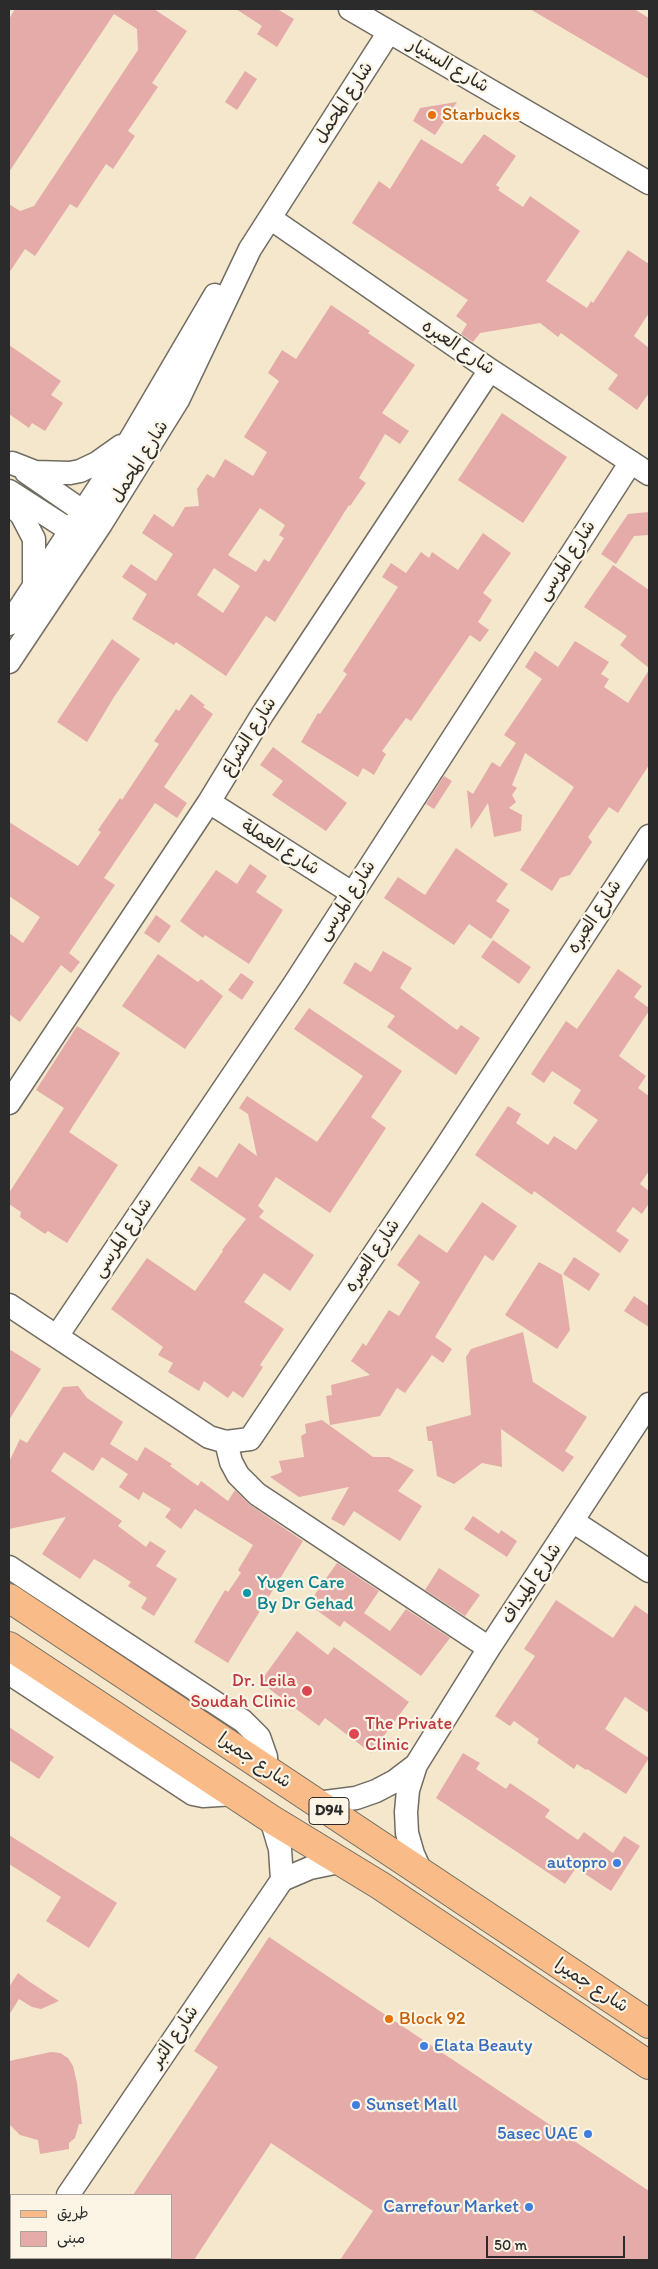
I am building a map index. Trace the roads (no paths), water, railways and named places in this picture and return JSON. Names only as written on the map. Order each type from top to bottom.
[{"type":"main road","name":"شارع جميرا","points":[[9,1598],[649,2024]]},
{"type":"main road","name":"شارع جميرا","points":[[9,1646],[271,1819],[381,1886],[649,2065]]},
{"type":"street","name":"شارع السنيار","points":[[350,9],[649,183]]},
{"type":"street","name":"شارع المحمل","points":[[9,624],[70,531],[92,518],[178,400],[250,249],[390,32]]},
{"type":"street","name":"شارع العبره","points":[[270,218],[490,370],[640,468]]},
{"type":"street","name":"شارع المحمل","points":[[9,662],[89,543],[92,518],[130,440],[230,269],[250,249]]},
{"type":"street","name":"شارع الشراع","points":[[9,1103],[209,802],[262,715],[490,370]]},
{"type":"street","points":[[10,462],[36,472],[52,474],[75,472],[97,463],[130,440]]},
{"type":"street","points":[[10,462],[92,518]]},
{"type":"street","name":"شارع المرسى","points":[[57,1336],[293,986],[352,893],[640,468]]},
{"type":"street","points":[[9,491],[89,543]]},
{"type":"street","points":[[9,504],[21,514],[34,540],[34,588]]},
{"type":"street","name":"شارع العملة","points":[[209,802],[352,893]]},
{"type":"street","name":"شارع العبره","points":[[226,1442],[250,1439],[263,1421],[440,1156],[649,836]]},
{"type":"street","points":[[9,1304],[210,1437],[226,1442],[231,1462],[238,1475],[257,1494],[489,1648]]},
{"type":"street","name":"شارع الميداف","points":[[422,1874],[413,1854],[407,1833],[408,1790],[416,1765],[489,1648],[574,1522],[649,1404]]},
{"type":"street","points":[[574,1522],[649,1571]]},
{"type":"street","points":[[9,1568],[243,1721],[259,1737],[266,1757],[266,1769]]},
{"type":"street","points":[[9,1673],[193,1794],[203,1796],[235,1794]]},
{"type":"street","name":"شارع الميداف","points":[[317,1803],[356,1798],[376,1791],[395,1781],[416,1765]]},
{"type":"street","points":[[271,1819],[280,1849],[282,1880],[310,1868],[339,1862]]},
{"type":"street","name":"شارع الثبر","points":[[69,2194],[282,1880]]},
{"type":"place","name":"Starbucks","points":[[432,115]]},
{"type":"place","name":"Yugen Care By Dr Gehad","points":[[247,1593]]},
{"type":"place","name":"Dr. Leila Soudah Clinic","points":[[307,1691]]},
{"type":"place","name":"The Private Clinic","points":[[354,1734]]},
{"type":"place","name":"autopro","points":[[617,1863]]},
{"type":"place","name":"Block 92","points":[[389,2019]]},
{"type":"place","name":"Elata Beauty","points":[[424,2046]]},
{"type":"place","name":"Sunset Mall","points":[[356,2105]]},
{"type":"place","name":"5asec UAE","points":[[588,2134]]},
{"type":"place","name":"Carrefour Market","points":[[529,2207]]}]
